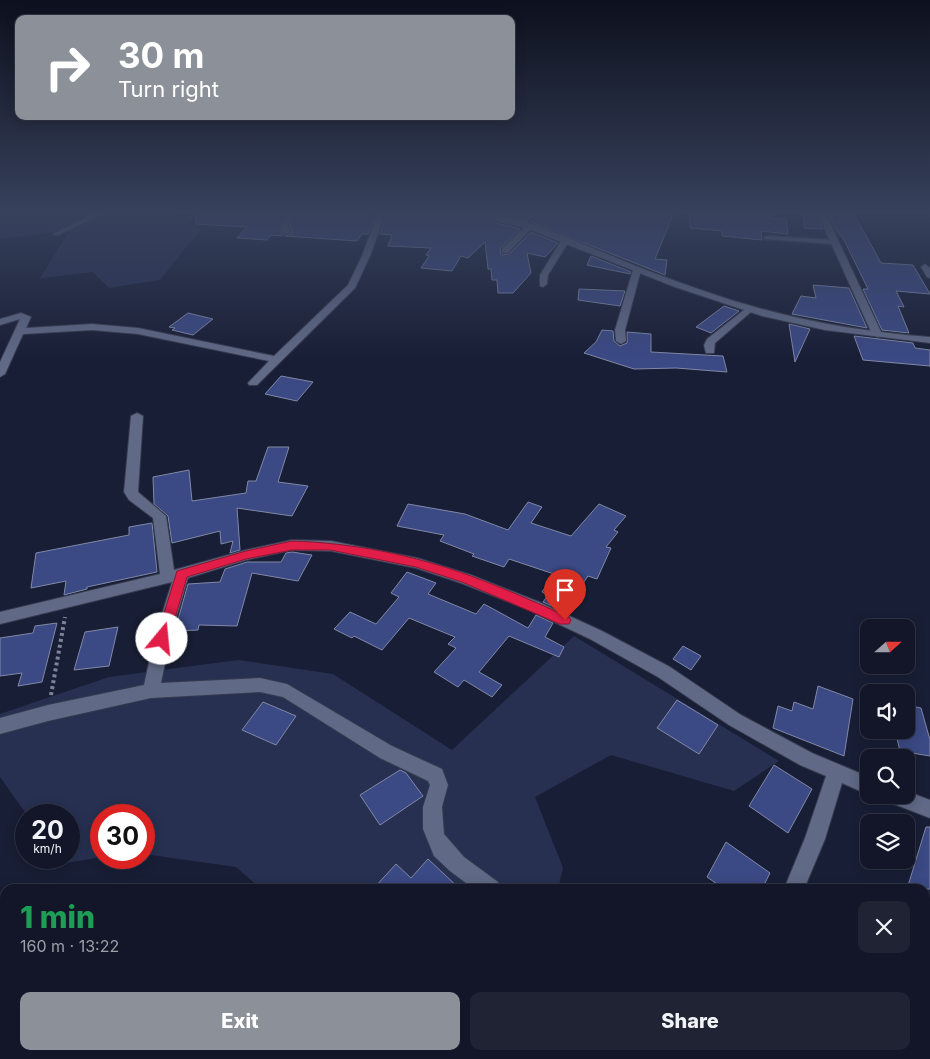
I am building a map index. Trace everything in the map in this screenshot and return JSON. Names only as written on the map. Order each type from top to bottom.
[{"type":"street","points":[[253,383],[352,286],[363,261]]},
{"type":"street","points":[[543,284],[544,275],[552,261]]},
{"type":"street","points":[[615,261],[749,309],[809,324],[930,340]]},
{"type":"street","points":[[843,261],[877,334]]},
{"type":"street","points":[[621,341],[620,330],[637,270]]},
{"type":"street","points":[[710,351],[709,345],[711,341],[749,309]]},
{"type":"street","points":[[0,322],[24,316],[21,331],[3,362],[0,374]]},
{"type":"street","points":[[21,331],[92,328],[138,331],[277,360]]},
{"type":"street","points":[[137,416],[131,492],[134,497],[159,516],[175,576],[151,691]]},
{"type":"street","points":[[0,618],[175,576],[246,555],[292,545],[330,546],[417,563],[466,579],[596,635],[664,672],[735,720],[836,773],[860,782]]},
{"type":"street","points":[[0,726],[48,713],[151,691],[260,685],[287,691],[386,752],[435,776],[439,785],[434,794],[432,810],[433,831],[438,843],[451,857],[485,884]]},
{"type":"street","points":[[796,884],[816,839],[836,773]]},
{"type":"street","points":[[915,803],[930,809]]},
{"type":"path","points":[[48,713],[67,602]]},
{"type":"shaded area","points":[[50,261],[175,261],[160,280],[109,288],[93,272],[40,278]]},
{"type":"shaded area","points":[[574,636],[779,761],[734,791],[611,755],[535,797],[563,868],[559,884],[255,884],[236,867],[155,856],[155,804],[90,804],[90,859],[80,861],[80,804],[19,804],[0,777],[0,714],[109,677],[238,660],[333,674],[452,750]]},
{"type":"building","points":[[425,261],[458,261],[452,271],[421,268]]},
{"type":"building","points":[[487,261],[529,261],[531,273],[513,293],[498,293],[497,280],[492,280],[491,269],[488,269]]},
{"type":"building","points":[[589,261],[605,261],[631,272],[630,274],[587,265]]},
{"type":"building","points":[[631,261],[667,261],[665,275]]},
{"type":"building","points":[[854,261],[880,261],[913,265],[930,294],[896,291],[904,307],[898,306],[909,333],[882,330],[863,289],[868,289]]},
{"type":"building","points":[[813,285],[849,288],[867,328],[792,314],[801,296],[816,298]]},
{"type":"building","points":[[579,289],[625,291],[620,306],[578,300]]},
{"type":"building","points":[[724,306],[739,311],[711,333],[696,327]]},
{"type":"building","points":[[188,313],[213,319],[193,335],[172,330],[175,328],[169,327]]},
{"type":"building","points":[[789,324],[810,329],[795,362]]},
{"type":"building","points":[[602,330],[613,331],[614,341],[620,346],[627,343],[627,332],[651,334],[651,352],[723,356],[727,372],[676,368],[634,369],[584,353],[596,342]]},
{"type":"building","points":[[854,336],[913,343],[915,348],[930,350],[930,366],[863,360]]},
{"type":"building","points":[[281,376],[313,382],[297,401],[265,394]]},
{"type":"building","points":[[268,447],[289,447],[278,482],[308,486],[292,516],[237,508],[240,550],[230,553],[233,541],[221,544],[220,531],[172,543],[168,516],[154,504],[153,477],[189,470],[192,501],[246,493],[248,481],[256,481]]},
{"type":"building","points":[[528,502],[542,507],[531,523],[571,536],[599,504],[626,516],[614,530],[618,532],[606,547],[611,548],[597,579],[588,576],[569,604],[564,602],[560,610],[543,602],[548,595],[542,592],[554,574],[509,559],[504,567],[472,556],[474,554],[440,541],[444,535],[397,526],[408,504],[465,514],[508,530]]},
{"type":"building","points":[[152,523],[157,572],[87,587],[87,589],[64,595],[66,581],[31,588],[36,553],[129,535],[129,527]]},
{"type":"building","points":[[286,553],[312,555],[298,581],[252,573],[237,626],[199,625],[198,630],[178,631],[180,622],[177,623],[188,584],[220,582],[225,569],[247,562],[281,562]]},
{"type":"building","points":[[407,572],[436,583],[428,594],[476,614],[484,604],[528,628],[536,615],[553,623],[545,637],[564,647],[559,657],[509,636],[479,672],[502,685],[492,697],[464,680],[458,687],[434,672],[456,648],[448,644],[455,637],[409,618],[382,650],[354,636],[352,638],[334,629],[350,612],[376,624],[399,597],[391,593]]},
{"type":"building","points":[[57,623],[42,682],[18,686],[22,673],[0,676],[0,638],[33,633],[35,626]]},
{"type":"building","points":[[118,627],[109,666],[74,670],[85,632]]},
{"type":"building","points":[[683,646],[701,656],[691,670],[673,659]]},
{"type":"building","points":[[818,686],[853,699],[844,756],[773,728],[778,706],[792,711],[794,702],[813,709]]},
{"type":"building","points":[[677,700],[718,725],[699,754],[657,728]]},
{"type":"building","points":[[263,702],[296,716],[276,745],[242,730]]},
{"type":"building","points":[[915,707],[921,708],[930,740],[930,756],[915,754],[915,749],[900,749],[897,739],[915,739]]},
{"type":"building","points":[[774,765],[812,789],[788,833],[749,806]]},
{"type":"building","points":[[400,770],[406,773],[423,796],[380,825],[360,795]]},
{"type":"building","points":[[926,827],[930,827],[930,884],[909,884],[913,869],[915,869],[915,863]]},
{"type":"building","points":[[726,842],[770,873],[764,884],[717,884],[707,877]]},
{"type":"building","points":[[428,859],[455,884],[378,884],[396,864],[411,878]]},
{"type":"route","points":[[162,639],[182,574],[246,555],[292,545],[330,546],[417,563],[466,579],[565,620]]}]
